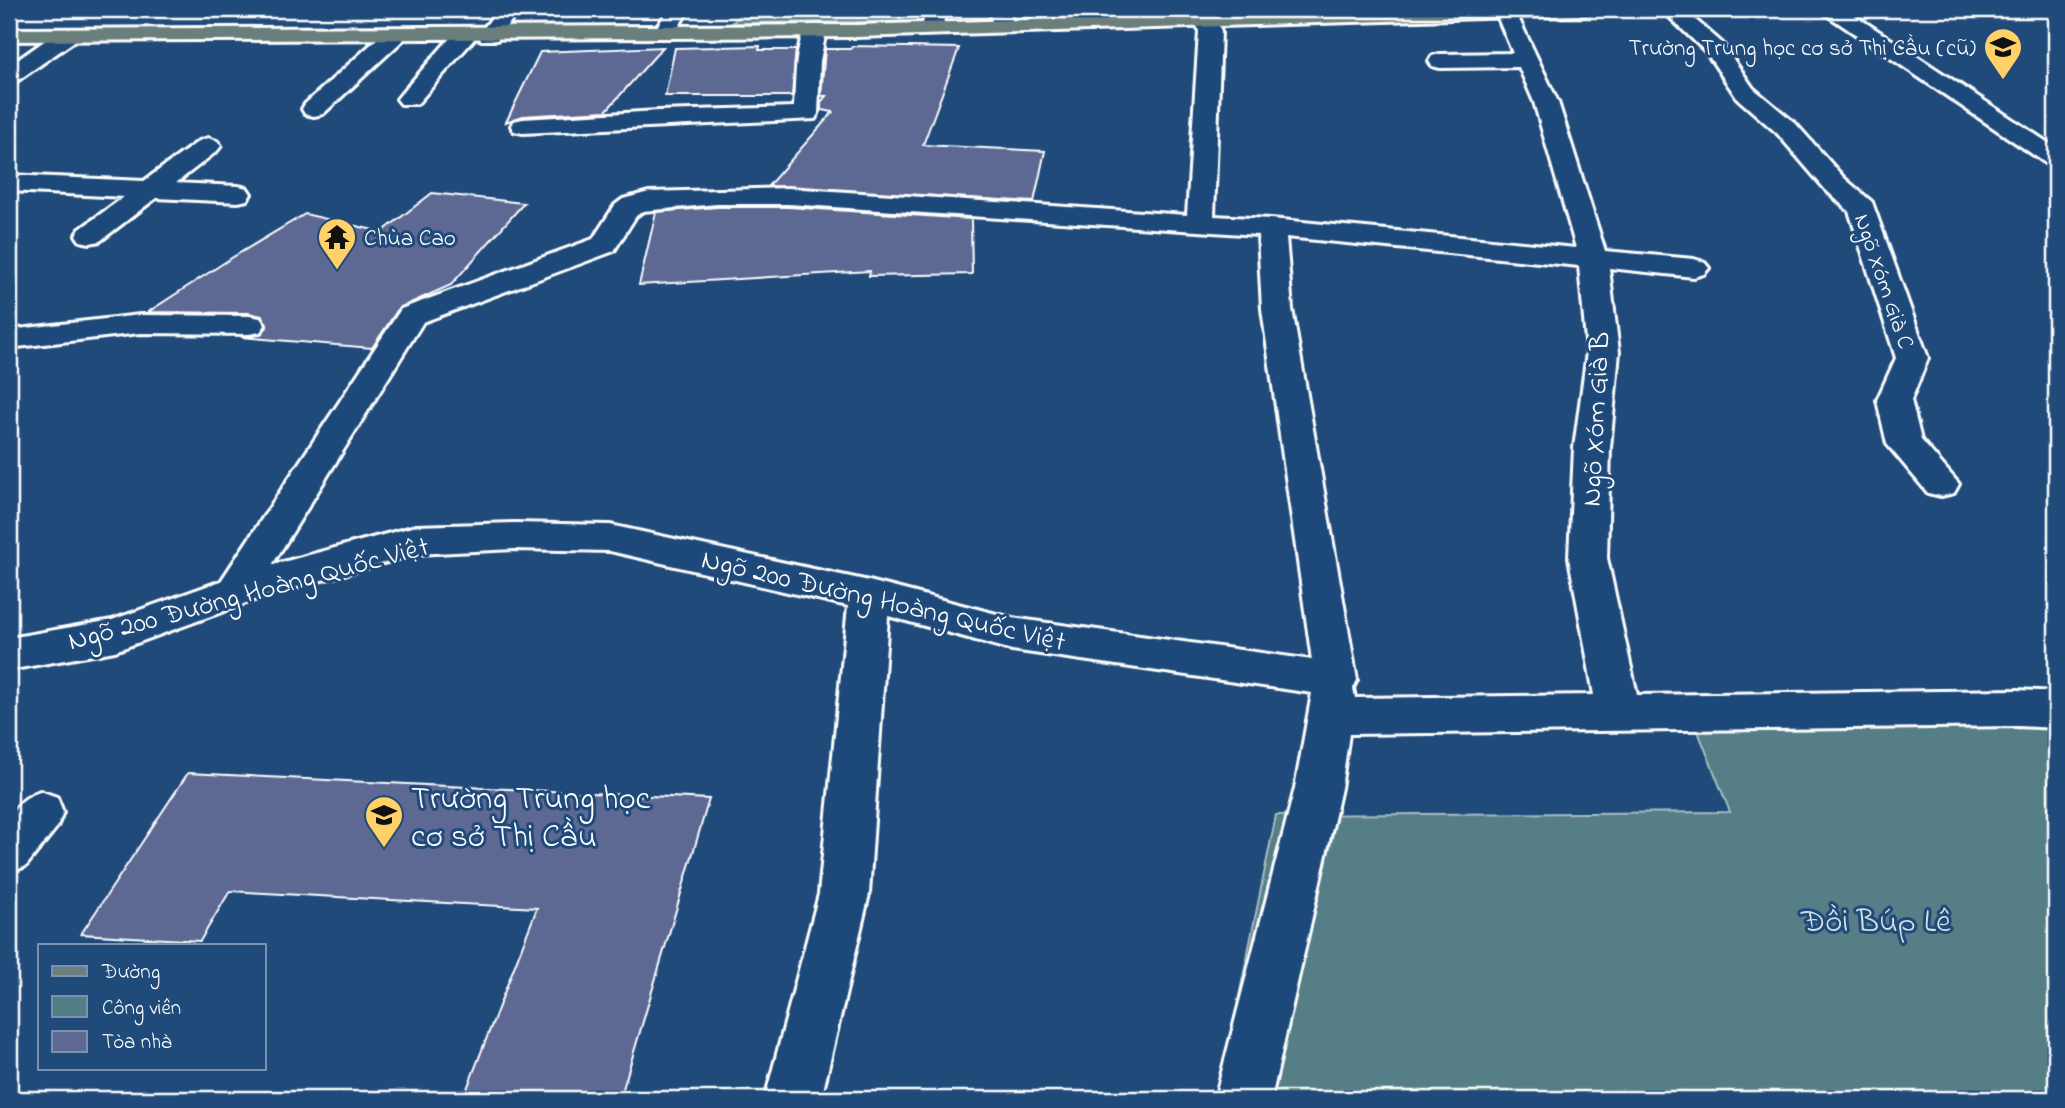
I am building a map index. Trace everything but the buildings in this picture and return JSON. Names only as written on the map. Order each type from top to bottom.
[{"type":"main road","points":[[9,35],[815,31],[935,19],[1584,9]]},
{"type":"street","points":[[314,108],[388,34],[407,9]]},
{"type":"street","points":[[409,99],[477,34],[509,9]]},
{"type":"street","points":[[664,33],[679,9]]},
{"type":"street","name":"Ngõ Xóm Già C","points":[[1671,9],[1714,48],[1745,93],[1786,128],[1835,184],[1862,208],[1912,358],[1895,400],[1904,444],[1941,484]]},
{"type":"street","points":[[1831,9],[2056,159]]},
{"type":"street","name":"Ngõ Xóm Già B","points":[[1489,11],[1527,60],[1546,102],[1592,258],[1603,352],[1592,448],[1588,558],[1619,714]]},
{"type":"street","points":[[1200,224],[1210,33],[1205,15]]},
{"type":"street","points":[[523,126],[657,118],[806,114],[809,61],[815,31]]},
{"type":"street","points":[[9,76],[68,35]]},
{"type":"street","points":[[1440,61],[1527,60]]},
{"type":"street","points":[[90,235],[208,146]]},
{"type":"street","points":[[9,183],[238,194]]},
{"type":"street","points":[[234,591],[412,316],[604,245],[625,211],[633,205],[649,200],[788,196],[1271,227],[1694,268]]},
{"type":"street","points":[[1243,1099],[1318,788],[1333,698],[1277,309],[1271,227]]},
{"type":"street","points":[[9,339],[140,324],[249,326]]},
{"type":"street","name":"Ngõ 200 Đường Hoàng Quốc Việt","points":[[9,654],[115,635],[234,591],[416,540],[514,536],[610,538],[869,596],[1012,634],[1333,698],[1619,714],[2017,708],[2056,710]]},
{"type":"street","points":[[793,1099],[844,894],[869,596]]},
{"type":"street","points":[[9,851],[40,812]]},
{"type":"green space","points":[[747,9],[927,9],[923,21],[732,23]]},
{"type":"green space","name":"Đồi Búp Lê","points":[[1688,706],[2056,719],[2056,1099],[1218,1099],[1276,815],[1730,812]]},
{"type":"place","name":"Trường Trung học cơ sở Thị Cầu (cũ)","points":[[2003,81]]},
{"type":"place","name":"Chùa Cao","points":[[337,271]]},
{"type":"place","name":"Trường Trung học cơ sở Thị Cầu","points":[[384,849]]}]
